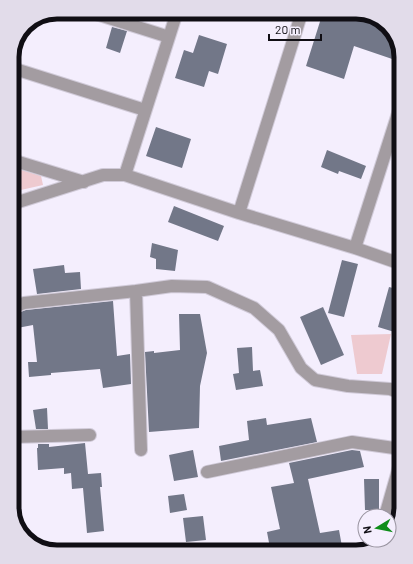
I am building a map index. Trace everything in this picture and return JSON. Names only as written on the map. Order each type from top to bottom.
[{"type":"street","points":[[112,19],[169,37]]},
{"type":"street","points":[[125,175],[175,19]]},
{"type":"street","points":[[238,213],[300,19]]},
{"type":"street","points":[[19,70],[145,110]]},
{"type":"street","points":[[355,248],[394,140]]},
{"type":"street","points":[[19,162],[84,182]]},
{"type":"street","points":[[19,202],[103,175],[125,175],[238,213],[355,248],[394,262]]},
{"type":"street","points":[[19,305],[24,303],[172,286],[207,287],[254,308],[279,330],[301,368],[315,380],[348,386],[390,389],[394,391]]},
{"type":"street","points":[[136,291],[141,450]]},
{"type":"street","points":[[19,436],[90,435]]},
{"type":"street","points":[[206,472],[352,442],[394,449]]},
{"type":"street","points":[[388,508],[394,495]]},
{"type":"shaded area","points":[[19,169],[41,176],[43,185],[19,190]]},
{"type":"shaded area","points":[[391,334],[382,374],[357,374],[351,335]]},
{"type":"building","points":[[321,19],[359,19],[369,21],[377,25],[385,32],[391,42],[394,52],[394,60],[354,46],[344,79],[306,66]]},
{"type":"building","points":[[112,27],[127,31],[120,53],[106,48]]},
{"type":"building","points":[[199,35],[227,44],[218,74],[209,71],[204,87],[175,78],[184,50],[193,53]]},
{"type":"building","points":[[156,127],[191,139],[182,168],[146,156]]},
{"type":"building","points":[[327,150],[366,166],[361,179],[339,171],[338,174],[321,167]]},
{"type":"building","points":[[174,206],[224,226],[218,241],[168,222]]},
{"type":"building","points":[[152,243],[178,250],[175,271],[156,269],[156,259],[150,257]]},
{"type":"building","points":[[342,260],[358,264],[344,317],[328,313]]},
{"type":"building","points":[[64,265],[65,273],[80,272],[81,289],[37,294],[33,269]]},
{"type":"building","points":[[389,287],[394,288],[394,332],[378,327]]},
{"type":"building","points":[[113,301],[117,356],[130,354],[131,384],[103,388],[100,369],[51,373],[51,375],[29,377],[28,362],[37,362],[33,325],[19,328],[19,312],[26,310]]},
{"type":"building","points":[[323,307],[344,355],[321,365],[300,317]]},
{"type":"building","points":[[179,314],[200,314],[207,353],[200,386],[199,428],[149,432],[145,352],[154,351],[154,353],[180,350]]},
{"type":"building","points":[[252,347],[253,371],[260,370],[263,386],[236,390],[233,374],[239,373],[237,348]]},
{"type":"building","points":[[47,408],[48,429],[36,429],[33,410]]},
{"type":"building","points":[[266,418],[267,425],[311,418],[317,442],[221,461],[219,446],[249,440],[247,421]]},
{"type":"building","points":[[85,443],[88,474],[101,473],[102,487],[100,487],[104,531],[87,533],[83,488],[72,489],[71,473],[64,474],[64,468],[38,470],[38,444],[49,444],[49,447]]},
{"type":"building","points":[[193,450],[198,477],[174,481],[169,455]]},
{"type":"building","points":[[352,450],[360,451],[364,467],[308,479],[320,533],[339,530],[342,545],[269,545],[267,532],[280,529],[271,487],[294,483],[289,463]]},
{"type":"building","points":[[364,479],[379,479],[379,508],[365,508]]},
{"type":"building","points":[[184,494],[187,510],[170,513],[168,496]]},
{"type":"building","points":[[203,516],[206,540],[186,542],[183,518]]}]
